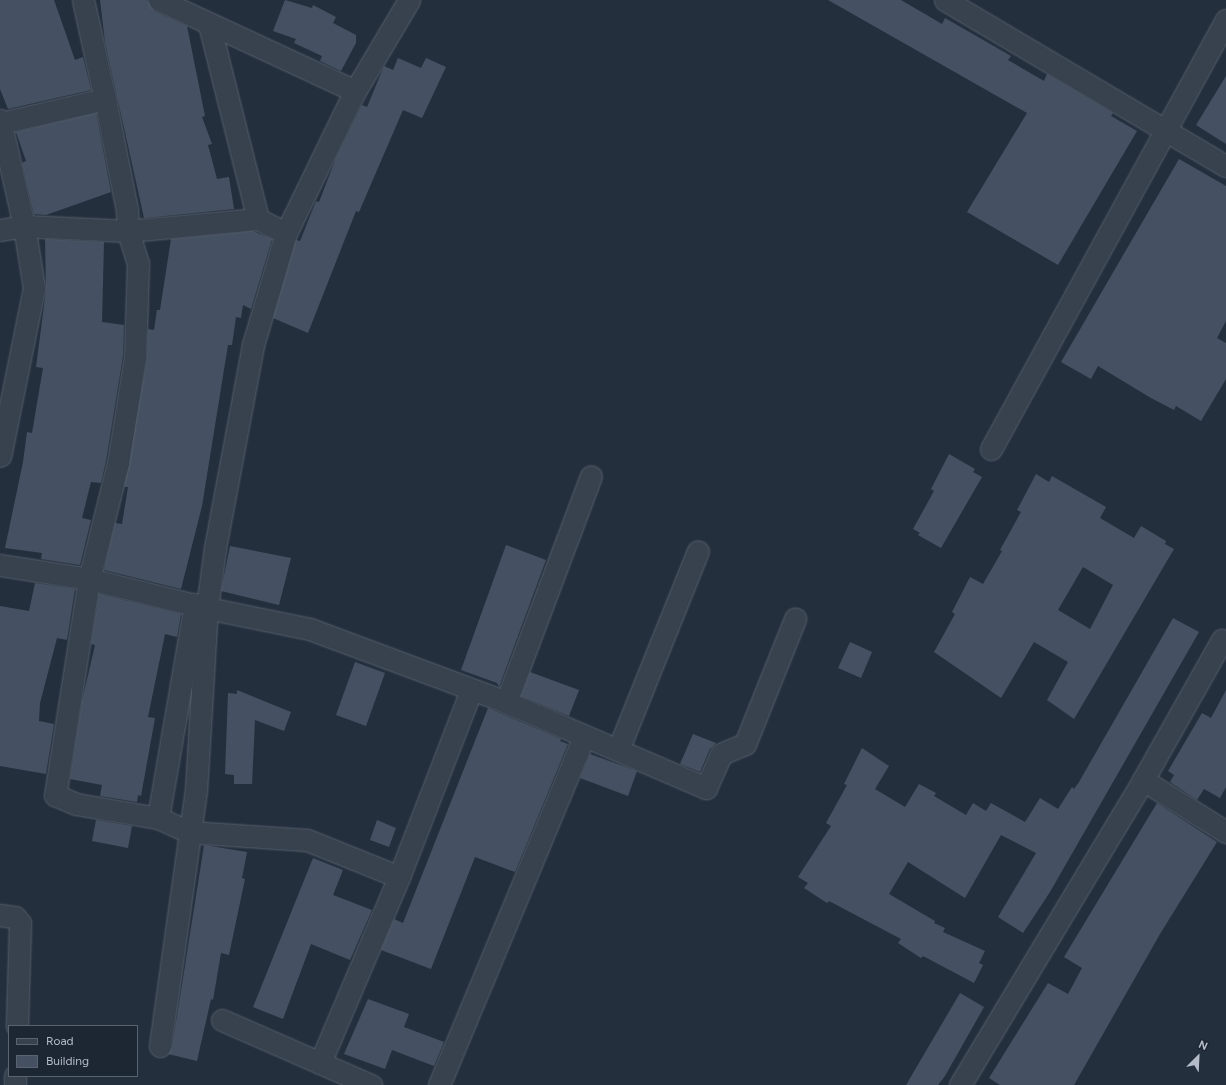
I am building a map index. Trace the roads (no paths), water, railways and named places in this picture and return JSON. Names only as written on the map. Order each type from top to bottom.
[{"type":"street","points":[[83,0],[106,99],[127,210],[128,231],[138,263],[135,357],[118,463],[88,579],[55,795],[76,804],[158,818],[189,832],[307,840],[399,877]]},
{"type":"street","points":[[159,0],[355,91]]},
{"type":"street","points":[[158,818],[214,548],[253,346],[286,233],[355,91],[409,0]]},
{"type":"street","points":[[945,0],[1226,166]]},
{"type":"street","points":[[990,449],[1226,20]]},
{"type":"street","points":[[209,24],[258,219]]},
{"type":"street","points":[[0,456],[34,288],[24,226],[0,121],[106,99]]},
{"type":"street","points":[[0,230],[24,226],[128,231],[258,219],[286,233]]},
{"type":"street","points":[[506,702],[591,476]]},
{"type":"street","points":[[618,750],[698,551]]},
{"type":"street","points":[[0,565],[88,579],[201,606],[310,628],[506,702],[706,788],[721,754],[745,744],[795,619]]},
{"type":"street","points":[[160,1046],[196,791],[201,606]]},
{"type":"street","points":[[960,1085],[1143,780],[1222,640]]},
{"type":"street","points":[[320,1063],[399,877],[471,690]]},
{"type":"street","points":[[439,1085],[584,736]]},
{"type":"street","points":[[1143,780],[1226,832]]},
{"type":"street","points":[[0,915],[15,916],[20,923],[17,1025]]},
{"type":"street","points":[[222,1020],[371,1085]]}]
